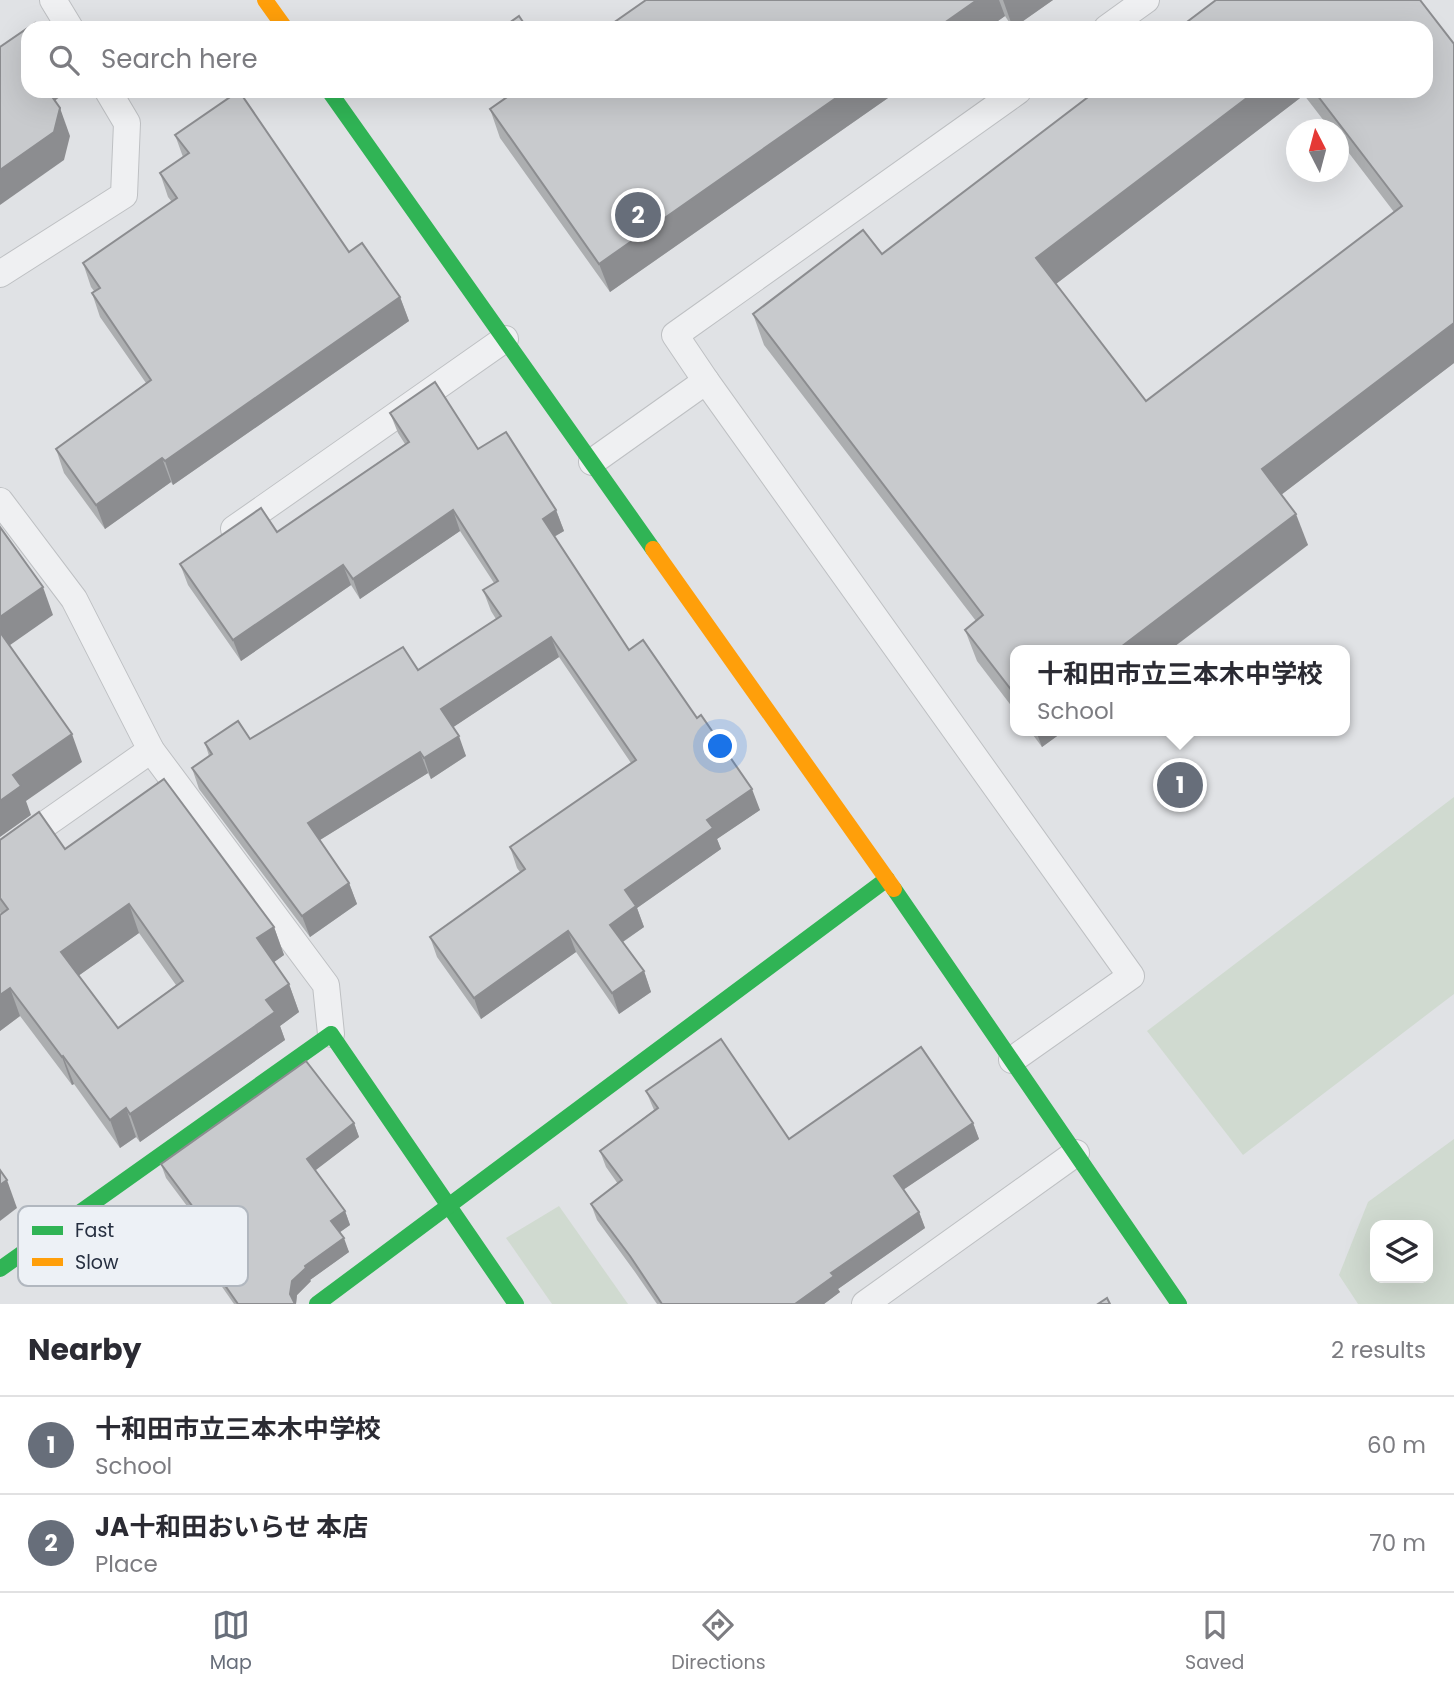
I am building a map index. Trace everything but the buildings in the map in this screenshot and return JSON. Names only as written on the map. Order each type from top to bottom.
[{"type":"street","points":[[265,0],[280,21]]},
{"type":"street","points":[[334,98],[887,879],[1179,1304]]},
{"type":"street","points":[[317,1304],[887,879]]},
{"type":"street","points":[[89,1206],[331,1034],[516,1304]]},
{"type":"street","points":[[0,1269],[18,1256]]},
{"type":"lane","points":[[53,0],[66,21]]},
{"type":"lane","points":[[1117,21],[1146,0]]},
{"type":"lane","points":[[0,274],[124,195],[127,123],[112,98]]},
{"type":"lane","points":[[1008,98],[675,335],[1130,976],[1012,1060]]},
{"type":"lane","points":[[215,542],[505,339]]},
{"type":"lane","points":[[592,462],[706,381]]},
{"type":"lane","points":[[0,501],[74,599],[151,750],[326,985],[331,1034]]},
{"type":"lane","points":[[0,856],[151,750]]},
{"type":"lane","points":[[865,1304],[1076,1153]]},
{"type":"shaded area","points":[[1454,797],[1454,994],[1243,1155],[1147,1031]]},
{"type":"shaded area","points":[[1454,1139],[1454,1304],[1358,1304],[1339,1275],[1368,1202]]},
{"type":"shaded area","points":[[559,1206],[628,1304],[552,1304],[506,1238]]},
{"type":"traffic: fast","points":[[334,98],[653,549]]},
{"type":"traffic: fast","points":[[317,1304],[887,879]]},
{"type":"traffic: fast","points":[[894,889],[1179,1304]]},
{"type":"traffic: fast","points":[[89,1206],[331,1034],[516,1304]]},
{"type":"traffic: fast","points":[[0,1269],[18,1256]]},
{"type":"traffic: slow","points":[[265,0],[280,21]]},
{"type":"traffic: slow","points":[[653,549],[894,889]]},
{"type":"place","name":"JA十和田おいらせ 本店","points":[[638,215]]},
{"type":"place","name":"十和田市立三本木中学校","points":[[1180,785]]}]
